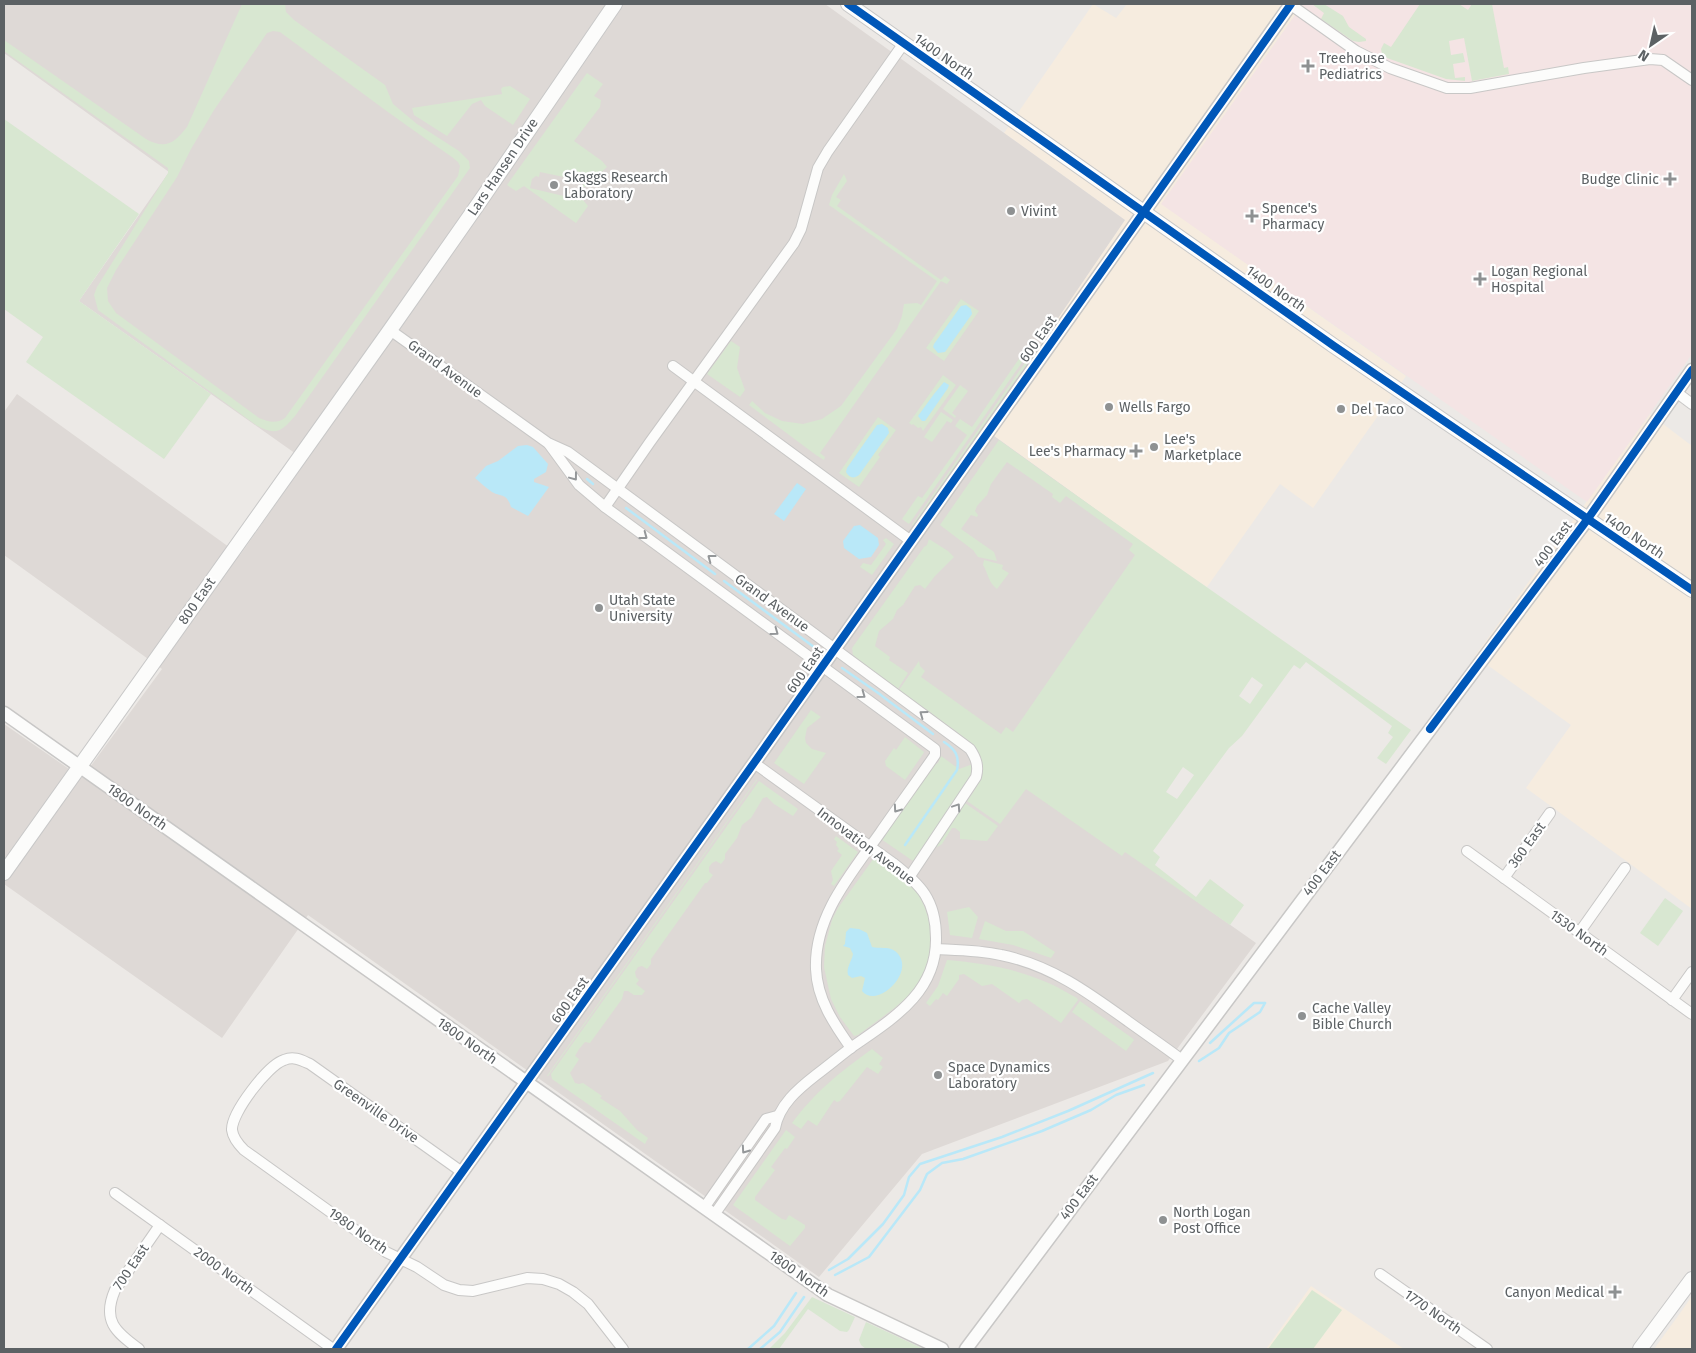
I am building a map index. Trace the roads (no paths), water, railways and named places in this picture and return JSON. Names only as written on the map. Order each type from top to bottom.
[{"type":"main road","name":"Lars Hansen Drive","points":[[390,330],[615,4]]},
{"type":"main road","name":"1400 North","points":[[848,4],[1143,212],[1587,520],[1692,590]]},
{"type":"main road","name":"800 East","points":[[4,873],[390,330]]},
{"type":"main road","points":[[1640,1349],[1692,1279]]},
{"type":"street","points":[[1291,4],[1356,50],[1390,68],[1447,88],[1470,88],[1650,58],[1664,60],[1692,80]]},
{"type":"street","name":"600 East","points":[[335,1349],[823,666],[1291,4]]},
{"type":"street","points":[[605,507],[794,243],[801,229],[818,168],[904,43]]},
{"type":"street","name":"Grand Avenue","points":[[390,330],[548,443],[568,452],[618,488],[970,748],[976,759],[977,772],[973,783],[910,876]]},
{"type":"street","points":[[673,366],[911,541]]},
{"type":"street","name":"400 East","points":[[966,1349],[1587,520],[1692,370]]},
{"type":"street","points":[[1676,392],[1692,404]]},
{"type":"street","name":"Grand Avenue","points":[[548,443],[579,484],[605,507],[932,746],[936,752],[935,755],[870,847]]},
{"type":"street","name":"1800 North","points":[[4,712],[79,767],[828,1295],[942,1349]]},
{"type":"street","name":"Innovation Avenue","points":[[709,1211],[766,1119],[777,1116],[804,1084],[905,1008],[920,991],[929,974],[936,949],[934,911],[924,892],[910,876],[754,763]]},
{"type":"street","name":"360 East","points":[[1504,878],[1550,813]]},
{"type":"street","points":[[850,1048],[832,1021],[822,998],[816,969],[818,940],[833,901],[870,847]]},
{"type":"street","name":"1530 North","points":[[1466,851],[1692,1014]]},
{"type":"street","points":[[1579,933],[1625,868]]},
{"type":"street","points":[[936,949],[974,950],[1002,955],[1049,971],[1086,991],[1182,1060]]},
{"type":"street","points":[[1672,1000],[1692,972]]},
{"type":"street","name":"Greenville Drive","points":[[286,1059],[298,1058],[310,1064],[462,1172]]},
{"type":"street","name":"1980 North","points":[[286,1059],[275,1063],[267,1071],[238,1110],[232,1130],[236,1141],[244,1150],[386,1252],[417,1267],[444,1285],[459,1290],[473,1291],[527,1278],[543,1278],[559,1284],[588,1304],[624,1349]]},
{"type":"street","name":"2000 North","points":[[115,1193],[335,1349]]},
{"type":"street","name":"700 East","points":[[139,1349],[121,1336],[113,1326],[109,1312],[110,1301],[115,1290],[160,1226]]},
{"type":"street","name":"1770 North","points":[[1380,1274],[1487,1349]]},
{"type":"water","points":[[966,305],[971,309],[972,314],[945,352],[938,353],[933,347],[934,344],[961,306]]},
{"type":"water","points":[[944,382],[949,385],[948,388],[925,421],[922,421],[918,416]]},
{"type":"water","points":[[882,424],[888,428],[889,433],[859,475],[850,477],[846,472],[847,468],[877,425]]},
{"type":"water","points":[[527,445],[533,447],[548,464],[546,472],[534,479],[534,482],[549,487],[528,516],[511,507],[506,497],[492,492],[475,478],[486,466],[498,461],[518,446]]},
{"type":"water","points":[[797,483],[806,489],[784,521],[774,514]]},
{"type":"water","points":[[860,525],[878,538],[879,545],[871,557],[859,559],[844,548],[843,541],[854,526]]},
{"type":"water","points":[[850,928],[859,929],[867,933],[872,947],[892,949],[901,959],[902,968],[899,977],[885,992],[869,996],[862,991],[865,978],[861,976],[852,978],[848,975],[853,954],[850,948],[843,946],[845,944],[846,932]]},
{"type":"waterway","points":[[587,479],[593,484]]},
{"type":"waterway","points":[[626,508],[715,574]]},
{"type":"waterway","points":[[724,581],[818,650]]},
{"type":"waterway","points":[[842,668],[881,695]]},
{"type":"waterway","points":[[882,696],[933,734]]},
{"type":"waterway","points":[[905,845],[957,770],[958,761],[956,753],[944,742]]},
{"type":"waterway","points":[[1210,1043],[1254,1003],[1265,1003]]},
{"type":"waterway","points":[[1199,1061],[1219,1048],[1229,1033],[1260,1012],[1265,1003]]},
{"type":"waterway","points":[[829,1270],[848,1259],[883,1224],[904,1195],[909,1177],[920,1164],[1002,1137],[1068,1111],[1153,1073]]},
{"type":"waterway","points":[[835,1275],[869,1257],[920,1190],[927,1174],[942,1163],[963,1159],[1042,1131],[1091,1110],[1116,1095],[1144,1085]]},
{"type":"waterway","points":[[748,1349],[774,1326],[796,1293]]},
{"type":"waterway","points":[[760,1349],[780,1332],[804,1297]]},
{"type":"place","name":"Treehouse Pediatrics","points":[[1308,66]]},
{"type":"place","name":"Budge Clinic","points":[[1670,179]]},
{"type":"place","name":"Skaggs Research Laboratory","points":[[554,185]]},
{"type":"place","name":"Vivint","points":[[1011,211]]},
{"type":"place","name":"Spence's Pharmacy","points":[[1252,216]]},
{"type":"place","name":"Logan Regional Hospital","points":[[1480,279]]},
{"type":"place","name":"Wells Fargo","points":[[1109,407]]},
{"type":"place","name":"Del Taco","points":[[1341,409]]},
{"type":"place","name":"Lee's Marketplace","points":[[1154,447]]},
{"type":"place","name":"Lee's Pharmacy","points":[[1136,451]]},
{"type":"place","name":"Utah State University","points":[[599,608]]},
{"type":"place","name":"Cache Valley Bible Church","points":[[1302,1016]]},
{"type":"place","name":"Space Dynamics Laboratory","points":[[938,1075]]},
{"type":"place","name":"North Logan Post Office","points":[[1163,1220]]},
{"type":"place","name":"Canyon Medical","points":[[1615,1292]]}]
